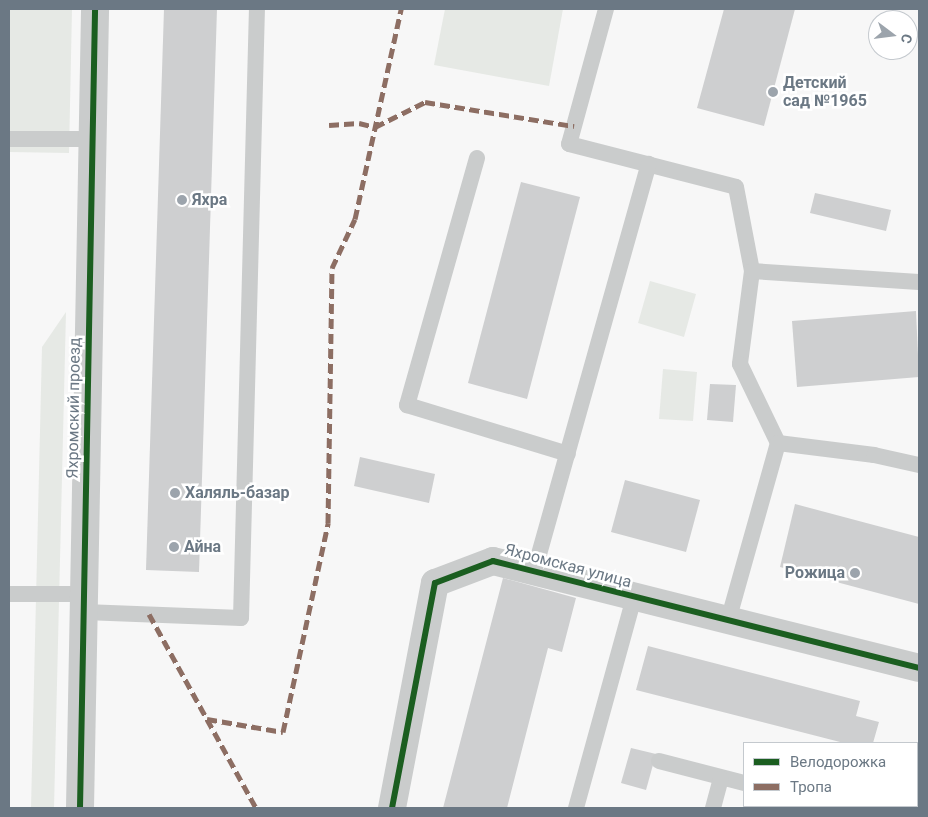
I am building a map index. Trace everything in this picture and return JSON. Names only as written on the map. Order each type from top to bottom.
[{"type":"street","name":"Яхромский проезд","points":[[80,808],[95,9]]},
{"type":"street","name":"Яхромская улица","points":[[392,808],[435,583],[493,561],[919,668]]},
{"type":"lane","points":[[9,594],[241,618],[257,9]]},
{"type":"lane","points":[[606,9],[569,144],[736,187],[752,271],[740,364],[778,443],[728,621]]},
{"type":"lane","points":[[9,139],[93,139]]},
{"type":"lane","points":[[477,158],[407,405],[568,454]]},
{"type":"lane","points":[[534,572],[648,164]]},
{"type":"lane","points":[[752,271],[919,282]]},
{"type":"lane","points":[[778,443],[874,455],[919,465]]},
{"type":"lane","points":[[576,808],[634,597]]},
{"type":"lane","points":[[659,761],[721,779],[743,783]]},
{"type":"lane","points":[[713,808],[721,779]]},
{"type":"shaded area","points":[[9,9],[72,9],[69,153],[9,152]]},
{"type":"shaded area","points":[[445,9],[563,9],[549,86],[434,65]]},
{"type":"shaded area","points":[[650,281],[696,294],[684,337],[638,323]]},
{"type":"shaded area","points":[[66,312],[54,808],[31,808],[42,347]]},
{"type":"shaded area","points":[[663,369],[697,372],[693,421],[659,419]]},
{"type":"building","points":[[164,9],[217,9],[199,572],[146,570]]},
{"type":"building","points":[[724,9],[795,9],[764,126],[697,108]]},
{"type":"building","points":[[521,182],[580,197],[527,399],[468,383]]},
{"type":"building","points":[[815,193],[891,210],[886,231],[810,213]]},
{"type":"building","points":[[916,311],[919,377],[797,387],[792,321]]},
{"type":"building","points":[[710,384],[736,385],[733,422],[707,420]]},
{"type":"building","points":[[360,457],[435,474],[429,503],[354,486]]},
{"type":"building","points":[[625,480],[700,500],[686,552],[611,532]]},
{"type":"building","points":[[795,504],[919,537],[919,604],[780,567]]},
{"type":"building","points":[[503,578],[576,598],[562,652],[548,648],[507,808],[443,808]]},
{"type":"building","points":[[648,646],[860,701],[856,716],[879,722],[873,742],[840,742],[636,690]]},
{"type":"building","points":[[631,748],[656,754],[646,790],[621,783]]},
{"type":"marked path","points":[[207,719],[283,732],[328,523],[332,268],[355,219],[401,9]]},
{"type":"marked path","points":[[329,125],[359,123],[375,127],[425,102],[574,126]]},
{"type":"marked path","points":[[149,614],[256,808]]},
{"type":"cycle path","points":[[80,808],[95,9]]},
{"type":"cycle path","points":[[392,808],[435,583],[493,561],[919,668]]},
{"type":"place","name":"Детский сад №1965","points":[[773,92]]},
{"type":"place","name":"Яхра","points":[[182,200]]},
{"type":"place","name":"Халяль-базар","points":[[175,493]]},
{"type":"place","name":"Айна","points":[[174,547]]},
{"type":"place","name":"Рожица","points":[[855,573]]}]
